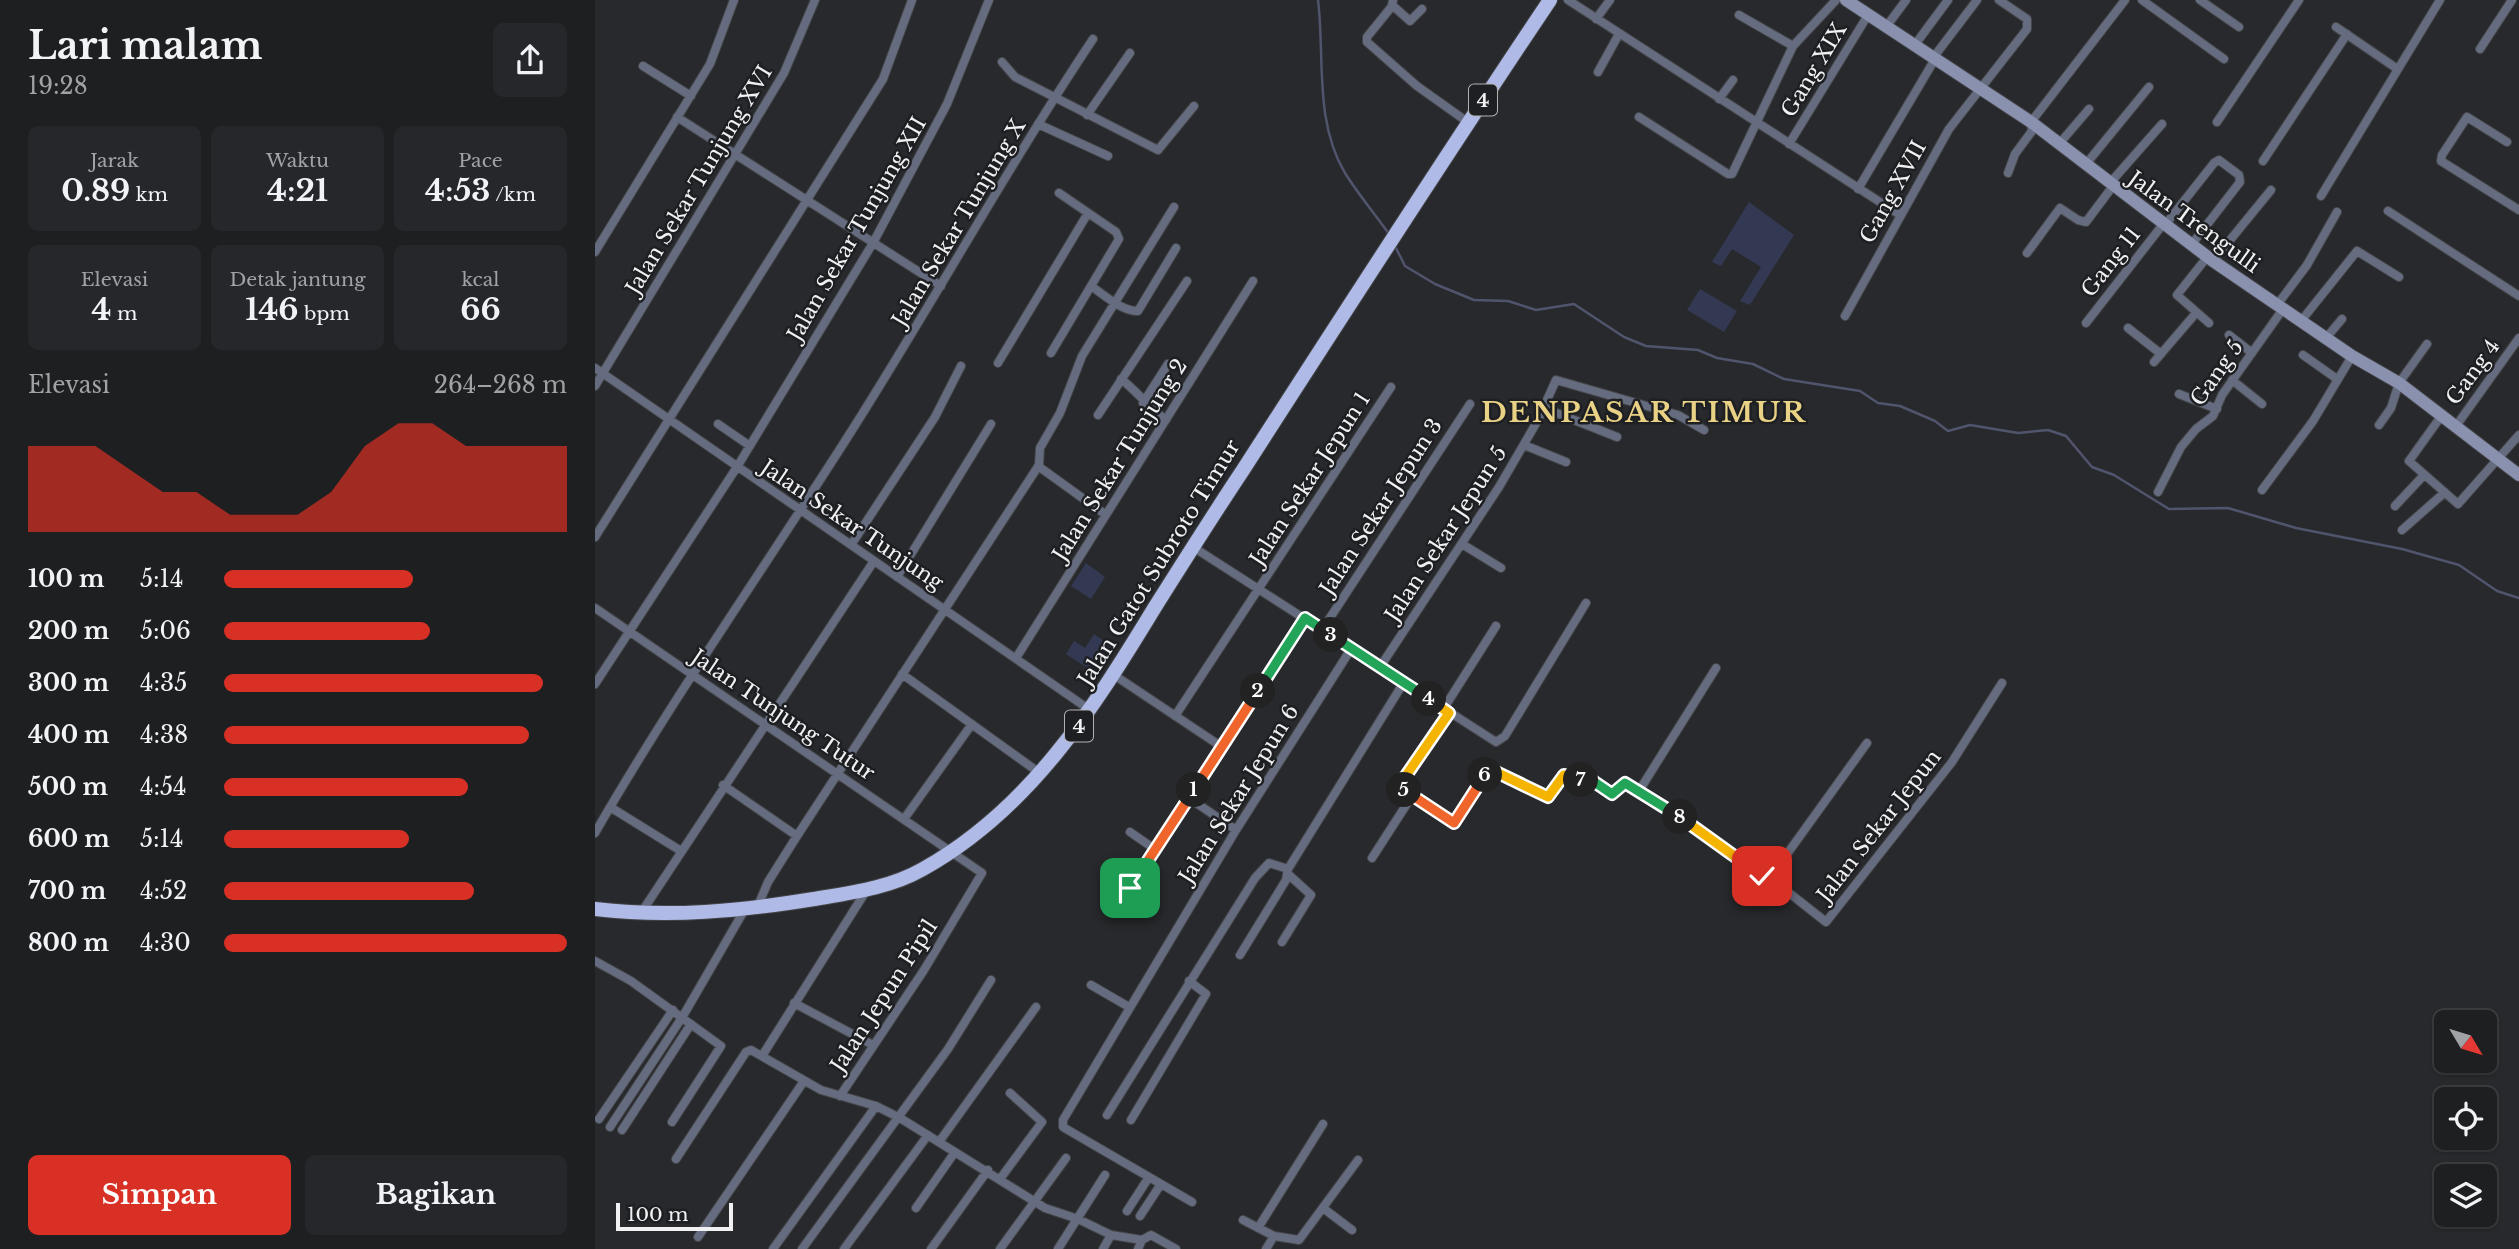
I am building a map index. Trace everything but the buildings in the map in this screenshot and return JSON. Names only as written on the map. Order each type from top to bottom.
[{"type":"highway","name":"Jalan Gatot Subroto Timur","points":[[595,909],[683,915],[751,909],[867,889],[911,875],[951,851],[1003,811],[1041,774],[1114,675],[1193,547],[1549,0]]},
{"type":"main road","name":"Jalan Trengulli","points":[[1846,0],[2031,122],[2211,258],[2352,356],[2399,383],[2519,475]]},
{"type":"street","points":[[595,252],[713,57],[734,0]]},
{"type":"street","name":"Jalan Sekar Tunjung XVI","points":[[595,386],[599,370],[784,73],[815,0]]},
{"type":"street","points":[[595,537],[883,79],[912,0]]},
{"type":"street","name":"Jalan Sekar Tunjung XII","points":[[595,684],[737,467],[873,243],[947,104],[989,0]]},
{"type":"street","points":[[1568,0],[1900,215]]},
{"type":"street","points":[[1596,19],[1609,0]]},
{"type":"street","points":[[1639,117],[1728,174],[1734,173],[1755,121],[1793,46],[1836,0]]},
{"type":"street","points":[[1886,27],[1906,0]]},
{"type":"street","points":[[1914,46],[1948,0]]},
{"type":"street","points":[[1858,189],[1934,59],[1977,0]]},
{"type":"street","name":"Gang XVII","points":[[1845,316],[1949,129],[2030,23],[1999,0]]},
{"type":"street","points":[[2008,173],[2015,154],[2032,131],[2031,122],[2125,0]]},
{"type":"street","points":[[2143,0],[2224,58]]},
{"type":"street","points":[[2200,0],[2239,27]]},
{"type":"street","points":[[2217,122],[2299,0]]},
{"type":"street","points":[[2321,196],[2388,91],[2396,68],[2440,0]]},
{"type":"street","points":[[2480,49],[2512,0]]},
{"type":"street","points":[[1422,9],[1411,22],[1393,3],[1366,40],[1417,86],[1469,123]]},
{"type":"street","points":[[1739,15],[1793,46]]},
{"type":"street","name":"Gang XIX","points":[[1789,144],[1868,15]]},
{"type":"street","points":[[2336,27],[2396,68]]},
{"type":"street","points":[[1598,72],[1619,34]]},
{"type":"street","points":[[2263,161],[2347,34]]},
{"type":"street","name":"Jalan Sekar Tunjung X","points":[[595,833],[691,675],[801,511],[1053,99],[1093,39]]},
{"type":"street","points":[[1087,115],[1130,53]]},
{"type":"street","points":[[1002,62],[1010,74],[1053,99],[1158,150],[1194,106]]},
{"type":"street","points":[[643,66],[691,96]]},
{"type":"street","points":[[1719,99],[1733,80]]},
{"type":"street","points":[[2086,164],[2148,87]]},
{"type":"street","points":[[2059,144],[2089,109]]},
{"type":"street","points":[[677,117],[941,286]]},
{"type":"street","points":[[2507,142],[2467,117],[2442,155],[2441,161],[2519,210]]},
{"type":"street","points":[[1038,124],[1108,156]]},
{"type":"street","points":[[2027,253],[2059,209],[2086,222],[2111,184],[2162,124]]},
{"type":"street","name":"Gang 11","points":[[2086,323],[2219,160],[2240,176],[2240,182],[2192,244]]},
{"type":"street","points":[[2209,323],[2177,295],[2271,190]]},
{"type":"street","points":[[1051,353],[1119,236],[1059,194]]},
{"type":"street","points":[[610,1127],[1038,467],[1039,448],[1060,413],[1074,373],[1114,302],[1174,207]]},
{"type":"street","points":[[2388,211],[2519,296]]},
{"type":"street","points":[[999,363],[1088,212]]},
{"type":"street","name":"Gang 5","points":[[2158,492],[2181,447],[2217,409],[2232,380],[2307,265],[2337,212]]},
{"type":"street","points":[[1091,286],[1114,302],[1134,312],[1138,311],[1177,248]]},
{"type":"street","points":[[2301,321],[2357,251],[2399,277]]},
{"type":"street","points":[[1098,415],[1187,281]]},
{"type":"street","name":"Jalan Sekar Tunjung 2","points":[[1016,658],[1253,281]]},
{"type":"street","points":[[2154,362],[2196,313]]},
{"type":"street","points":[[2326,338],[2343,319]]},
{"type":"street","points":[[2128,328],[2161,354]]},
{"type":"street","points":[[2229,335],[2252,353]]},
{"type":"street","name":"Gang 4","points":[[2456,426],[2519,338]]},
{"type":"street","points":[[2379,425],[2391,408],[2399,383],[2427,344]]},
{"type":"street","points":[[2303,355],[2337,379]]},
{"type":"street","points":[[2262,490],[2313,421],[2352,356]]},
{"type":"street","points":[[1143,403],[1168,364]]},
{"type":"street","points":[[851,545],[935,417],[961,366]]},
{"type":"street","name":"Jalan Sekar Tunjung","points":[[599,370],[1090,710]]},
{"type":"street","points":[[1121,379],[1139,394],[1143,403],[1166,421]]},
{"type":"street","name":"Jalan Sekar Jepun 5","points":[[1380,667],[1524,445],[1556,380],[1678,415],[1704,430]]},
{"type":"street","points":[[2232,380],[2262,404]]},
{"type":"street","name":"Jalan Sekar Jepun 1","points":[[1175,716],[1391,387]]},
{"type":"street","points":[[2179,394],[2217,409]]},
{"type":"street","name":"Jalan Sekar Jepun 3","points":[[1322,629],[1470,404]]},
{"type":"street","points":[[1544,408],[1617,437]]},
{"type":"street","points":[[2442,415],[2409,461],[2456,504],[2462,502],[2519,435]]},
{"type":"street","points":[[718,424],[750,446]]},
{"type":"street","points":[[897,577],[991,424]]},
{"type":"street","points":[[1524,445],[1566,462]]},
{"type":"street","points":[[1038,467],[1106,515]]},
{"type":"street","points":[[2395,506],[2424,475]]},
{"type":"street","points":[[2402,530],[2444,493]]},
{"type":"street","points":[[1462,544],[1501,568]]},
{"type":"street","points":[[1193,547],[1491,740],[1500,741],[1586,603]]},
{"type":"street","points":[[641,913],[763,724],[874,561]]},
{"type":"street","name":"Jalan Tunjung Tutur","points":[[595,608],[951,851]]},
{"type":"street","points":[[1130,888],[1305,618]]},
{"type":"street","points":[[1496,626],[1401,784],[1412,796],[1454,823],[1490,770],[1545,796],[1550,795],[1561,777],[1568,774],[1584,782],[1593,781],[1612,794],[1623,783],[1639,791],[1716,668]]},
{"type":"street","name":"Jalan Sekar Jepun 6","points":[[1192,1202],[1062,1124],[1236,830],[1351,649]]},
{"type":"street","points":[[902,674],[1041,774]]},
{"type":"street","points":[[1114,675],[1222,747]]},
{"type":"street","points":[[1240,955],[1288,871],[1404,682]]},
{"type":"street","name":"Jalan Sekar Jepun","points":[[1639,791],[1748,868],[1769,879],[1826,922],[1952,762],[2002,683]]},
{"type":"street","points":[[904,819],[972,724]]},
{"type":"street","points":[[1769,879],[1867,743]]},
{"type":"street","points":[[723,785],[797,836]]},
{"type":"street","points":[[1372,858],[1412,796]]},
{"type":"street","points":[[1189,798],[1236,830]]},
{"type":"street","points":[[610,807],[681,851]]},
{"type":"street","points":[[1130,832],[1156,850]]},
{"type":"street","name":"Jalan Jepun Pipil","points":[[951,851],[978,868],[981,879],[839,1096],[876,1106],[900,1118],[988,1170],[1035,1203],[1140,1245],[1151,1235],[1176,1249]]},
{"type":"street","points":[[1107,1115],[1189,981],[1261,870],[1269,863],[1288,871],[1311,895],[1282,942]]},
{"type":"street","points":[[762,1056],[867,889]]},
{"type":"street","points":[[595,961],[621,974],[683,1016],[721,1048],[672,1122]]},
{"type":"street","points":[[802,1249],[900,1118],[991,980]]},
{"type":"street","points":[[1131,1120],[1206,994],[1189,981]]},
{"type":"street","points":[[1091,985],[1129,1007]]},
{"type":"street","points":[[794,1003],[873,1045]]},
{"type":"street","points":[[939,1142],[1036,1007]]},
{"type":"street","points":[[599,1119],[673,1010]]},
{"type":"street","points":[[622,1130],[691,1024]]},
{"type":"street","points":[[676,1159],[746,1052],[751,1050],[804,1081],[839,1096]]},
{"type":"street","points":[[698,1237],[804,1081]]},
{"type":"street","points":[[1000,1178],[1042,1122],[1010,1093]]},
{"type":"street","points":[[773,1249],[876,1106]]},
{"type":"street","points":[[1258,1228],[1324,1124]]},
{"type":"street","points":[[844,1249],[928,1135]]},
{"type":"street","points":[[916,1208],[955,1152]]},
{"type":"street","points":[[1000,1249],[1066,1158]]},
{"type":"street","points":[[1243,1220],[1273,1236],[1299,1240],[1359,1160]]},
{"type":"street","points":[[930,1249],[988,1170]]},
{"type":"street","points":[[1058,1249],[1105,1175]]},
{"type":"street","points":[[1126,1210],[1149,1177]]},
{"type":"street","points":[[1140,1216],[1161,1184]]},
{"type":"street","points":[[1323,1208],[1352,1230]]},
{"type":"street","points":[[1103,1249],[1111,1235]]},
{"type":"street","points":[[1266,1249],[1273,1236]]},
{"type":"shaded area","points":[[1749,202],[1794,235],[1750,305],[1740,301],[1761,267],[1732,249],[1721,266],[1712,262]]},
{"type":"shaded area","points":[[1700,289],[1737,311],[1724,332],[1687,310]]},
{"type":"shaded area","points":[[1086,563],[1105,577],[1091,599],[1071,586]]},
{"type":"shaded area","points":[[1094,634],[1111,646],[1095,673],[1066,654],[1074,641],[1085,648]]},
{"type":"waterway","points":[[1318,0],[1322,88],[1335,153],[1355,189],[1389,234]]},
{"type":"waterway","points":[[1395,246],[1405,266],[1435,284],[1474,300],[1508,301],[1536,310],[1574,304],[1624,337],[1646,346],[1698,350],[1717,358],[1753,364],[1784,379],[1860,391],[1878,403],[1900,406],[1935,421],[1948,431],[1970,425],[2018,433],[2048,430],[2066,436],[2092,467],[2114,475],[2169,509],[2228,508],[2296,528],[2402,549],[2459,565],[2497,591],[2519,598]]},
{"type":"district","name":"DENPASAR TIMUR","points":[[1644,412]]},
{"type":"route","points":[[1130,888],[1305,618],[1449,713],[1401,784],[1402,788],[1454,823],[1490,770],[1548,797],[1561,777],[1566,775],[1584,782],[1593,781],[1612,794],[1623,783],[1678,816],[1762,876]]}]
